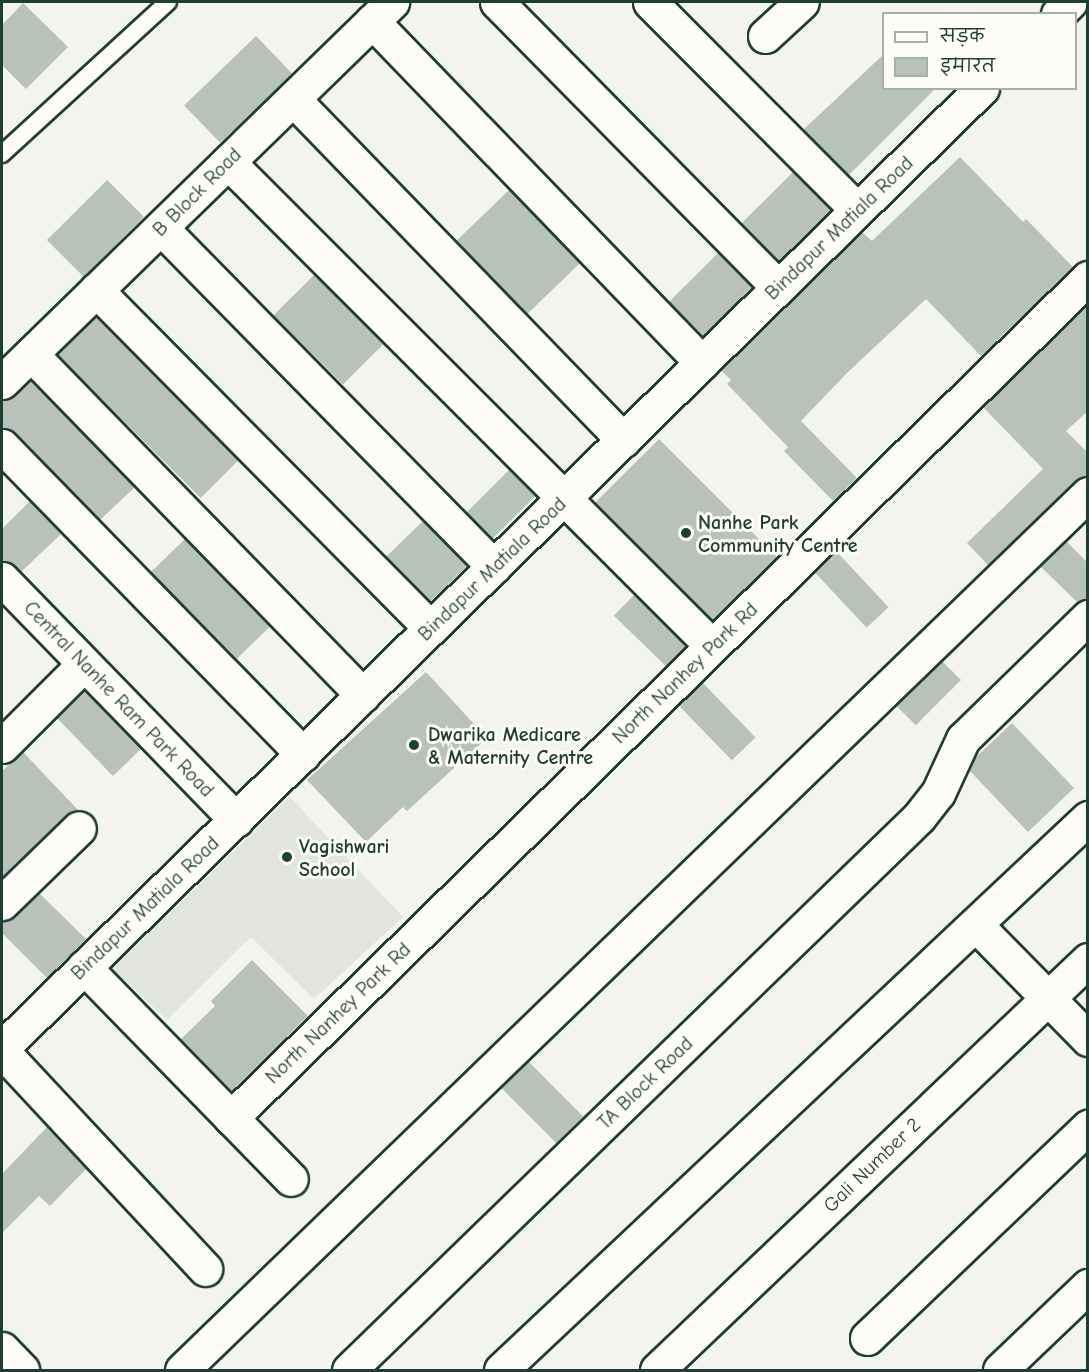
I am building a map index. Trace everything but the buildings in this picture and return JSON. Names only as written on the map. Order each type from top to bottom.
[{"type":"street","points":[[497,2],[778,287]]},
{"type":"street","points":[[650,2],[858,210]]},
{"type":"street","points":[[765,36],[802,2]]},
{"type":"street","points":[[382,11],[702,363]]},
{"type":"street","name":"B Block Road","points":[[2,382],[382,11]]},
{"type":"street","name":"Bindapur Matiala Road","points":[[2,1049],[980,90]]},
{"type":"street","points":[[292,99],[624,440]]},
{"type":"street","points":[[228,162],[712,646]]},
{"type":"street","points":[[160,228],[494,567]]},
{"type":"street","name":"North Nanhey Park Rd","points":[[231,1118],[1088,278]]},
{"type":"street","points":[[96,290],[431,628]]},
{"type":"street","points":[[31,354],[363,695]]},
{"type":"street","points":[[2,446],[303,754]]},
{"type":"street","points":[[182,1371],[1088,494]]},
{"type":"street","name":"Central Nanhe Ram Park Road","points":[[2,579],[236,819]]},
{"type":"street","name":"TA Block Road","points":[[349,1371],[919,817],[938,793],[963,739],[1088,617]]},
{"type":"street","points":[[2,746],[84,664]]},
{"type":"street","points":[[501,1371],[1088,818]]},
{"type":"street","points":[[2,903],[78,828]]},
{"type":"street","points":[[976,925],[1088,1039]]},
{"type":"street","name":"Gali Number 2","points":[[657,1371],[1088,960]]},
{"type":"street","points":[[84,967],[291,1179]]},
{"type":"street","points":[[2,1049],[205,1269]]},
{"type":"street","points":[[867,1338],[1088,1127]]},
{"type":"street","points":[[1000,1371],[1088,1286]]},
{"type":"street","points":[[2,1349],[22,1371]]},
{"type":"lane","points":[[2,154],[168,2]]},
{"type":"shaded area","name":"Vagishwari School","points":[[290,797],[403,917],[314,999],[251,937],[167,1020],[112,968]]},
{"type":"place","name":"Nanhe Park Community Centre","points":[[686,533]]},
{"type":"place","name":"Dwarika Medicare & Maternity Centre","points":[[414,745]]},
{"type":"place","name":"Vagishwari School","points":[[287,857]]}]
